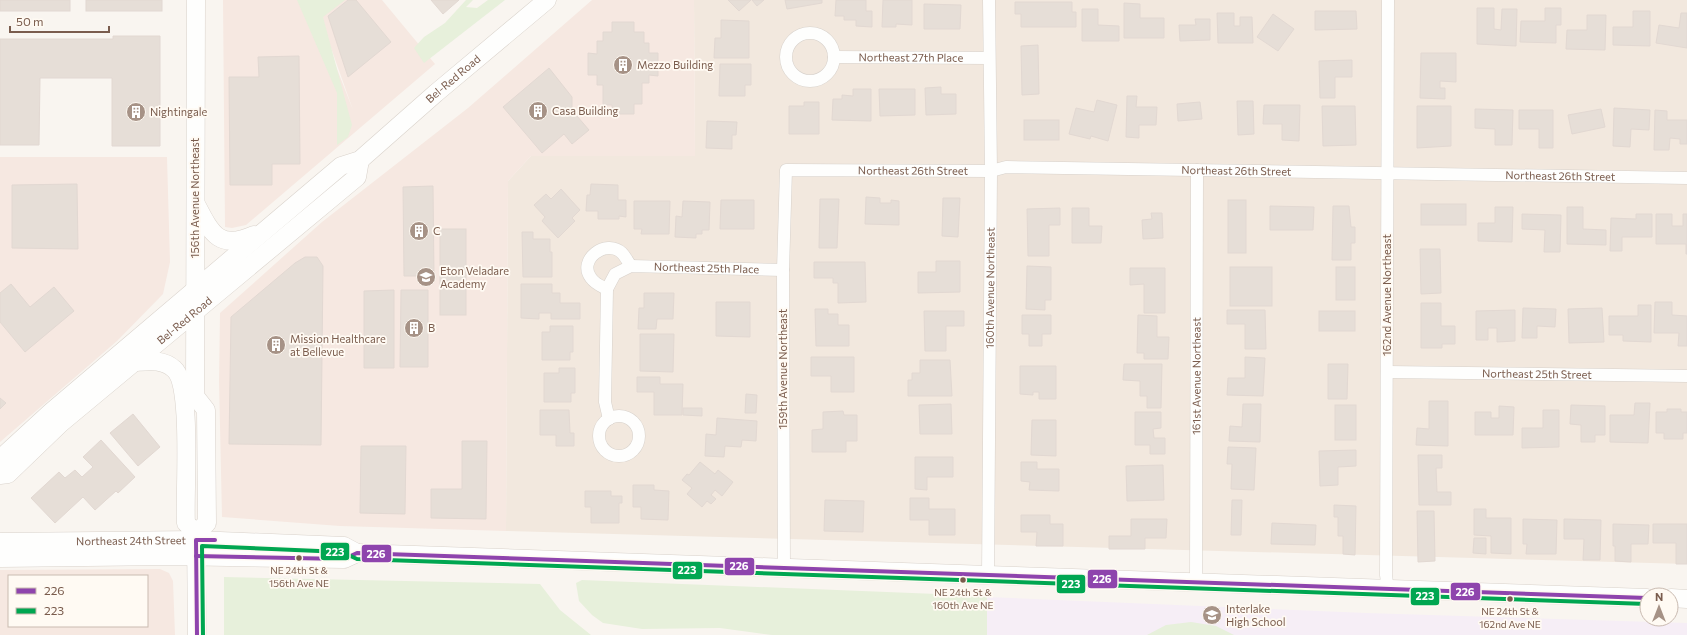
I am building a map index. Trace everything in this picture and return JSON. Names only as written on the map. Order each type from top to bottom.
[{"type":"main road","name":"156th Avenue Northeast","points":[[196,0],[195,311],[186,520],[186,524],[196,543]]},
{"type":"main road","name":"Bel-Red Road","points":[[0,459],[51,412],[264,230],[341,166],[360,160],[547,0]]},
{"type":"main road","name":"Bel-Red Road","points":[[0,475],[8,474],[62,423],[357,177],[360,160]]},
{"type":"main road","points":[[195,203],[208,227],[223,240],[230,242],[241,241],[264,230]]},
{"type":"main road","points":[[135,362],[159,361],[174,369],[180,376],[190,403]]},
{"type":"main road","name":"Northeast 24th Street","points":[[0,542],[196,543],[344,546],[357,553],[1639,598]]},
{"type":"main road","points":[[196,543],[197,635]]},
{"type":"main road","name":"Northeast 24th Street","points":[[0,558],[196,543]]},
{"type":"street","name":"160th Avenue Northeast","points":[[988,576],[991,171],[989,0]]},
{"type":"street","name":"162nd Avenue Northeast","points":[[1388,0],[1386,174],[1386,575],[1388,590]]},
{"type":"street","name":"Northeast 27th Place","points":[[834,57],[989,58]]},
{"type":"street","name":"Northeast 26th Street","points":[[786,170],[991,171],[1006,167],[1687,178]]},
{"type":"street","name":"159th Avenue Northeast","points":[[784,568],[783,270],[786,170]]},
{"type":"street","name":"161st Avenue Northeast","points":[[1196,583],[1197,170]]},
{"type":"street","points":[[609,419],[605,402],[607,289],[596,283],[590,277],[588,272],[589,261],[595,252],[606,248],[617,250],[622,253],[631,266]]},
{"type":"street","name":"Northeast 25th Place","points":[[607,289],[615,274],[631,266],[783,270]]},
{"type":"street","name":"Northeast 25th Street","points":[[1387,372],[1687,376]]},
{"type":"shaded area","points":[[223,0],[310,0],[353,110],[314,0],[382,0],[435,64],[246,225],[232,228],[225,227]]},
{"type":"shaded area","points":[[592,0],[694,0],[695,156],[531,156],[508,181],[506,531],[340,526],[222,517],[219,381],[220,313],[322,222],[468,108]]},
{"type":"shaded area","points":[[694,0],[1687,0],[1687,564],[506,531],[508,181],[531,156],[695,156]]},
{"type":"shaded area","points":[[0,157],[167,157],[170,262],[163,294],[117,341],[0,442]]},
{"type":"shaded area","points":[[160,569],[169,573],[173,581],[175,635],[0,635],[0,570]]},
{"type":"shaded area","name":"Interlake High School","points":[[987,597],[1366,613],[1639,622],[1639,627],[1679,627],[1679,623],[1687,623],[1687,635],[987,635]]},
{"type":"green space","points":[[297,0],[345,0],[323,17],[352,125],[348,137],[337,145],[337,93]]},
{"type":"green space","points":[[466,0],[473,0],[466,7],[477,8],[488,0],[505,0],[424,63],[414,48],[424,37],[445,23]]},
{"type":"green space","points":[[224,577],[540,584],[560,610],[591,635],[224,635]]},
{"type":"green space","points":[[582,580],[987,596],[987,635],[772,635],[720,628],[642,629],[603,623],[592,615],[579,601],[576,583]]},
{"type":"green space","points":[[1191,622],[1216,626],[1234,635],[1147,635],[1166,625]]},
{"type":"building","points":[[0,0],[70,0],[70,11],[0,11]]},
{"type":"building","points":[[86,0],[162,0],[162,11],[86,11]]},
{"type":"building","points":[[348,0],[356,0],[391,42],[348,77],[328,16]]},
{"type":"building","points":[[431,0],[459,0],[443,14]]},
{"type":"building","points":[[728,0],[751,0],[739,11]]},
{"type":"building","points":[[752,0],[764,0],[757,6]]},
{"type":"building","points":[[785,0],[822,0],[822,3],[787,9]]},
{"type":"building","points":[[836,0],[866,0],[866,11],[872,11],[872,27],[856,26],[856,20],[844,20],[844,16],[835,16]]},
{"type":"building","points":[[883,0],[912,0],[912,25],[896,24],[896,27],[882,27]]},
{"type":"building","points":[[1015,2],[1072,2],[1072,12],[1076,12],[1076,27],[1021,27],[1021,14],[1015,14]]},
{"type":"building","points":[[1124,3],[1140,4],[1140,18],[1164,18],[1164,38],[1124,38]]},
{"type":"building","points":[[924,4],[961,5],[960,29],[924,29]]},
{"type":"building","points":[[1477,8],[1494,8],[1494,29],[1501,30],[1502,9],[1517,9],[1516,46],[1477,44]]},
{"type":"building","points":[[1545,8],[1561,8],[1561,25],[1556,25],[1556,43],[1520,42],[1521,21],[1545,21]]},
{"type":"building","points":[[1082,9],[1098,9],[1098,25],[1119,26],[1119,41],[1082,41]]},
{"type":"building","points":[[1315,11],[1356,11],[1357,29],[1315,30]]},
{"type":"building","points":[[1633,11],[1650,11],[1650,46],[1613,45],[1613,27],[1633,27]]},
{"type":"building","points":[[1217,13],[1234,13],[1234,26],[1240,26],[1240,17],[1252,17],[1253,43],[1218,43]]},
{"type":"building","points":[[1681,13],[1687,13],[1687,48],[1656,43],[1659,25],[1679,28]]},
{"type":"building","points":[[1273,14],[1294,29],[1278,51],[1257,37]]},
{"type":"building","points":[[1587,15],[1606,15],[1605,50],[1566,49],[1567,30],[1587,30]]},
{"type":"building","points":[[1195,19],[1210,19],[1210,40],[1180,41],[1179,25],[1196,25]]},
{"type":"building","points":[[721,20],[749,21],[749,58],[714,58],[715,38],[721,38]]},
{"type":"building","name":"Mezzo Building","points":[[612,22],[634,22],[634,32],[644,32],[644,43],[649,43],[649,53],[658,53],[658,76],[649,75],[649,83],[642,83],[642,104],[634,104],[634,114],[612,114],[612,105],[603,105],[603,85],[597,85],[597,75],[588,75],[588,53],[597,54],[597,41],[603,41],[603,32],[612,32]]},
{"type":"building","name":"Nightingale","points":[[113,36],[160,36],[160,146],[112,146],[112,78],[40,78],[39,145],[0,145],[0,39],[113,39]]},
{"type":"building","points":[[1038,45],[1039,94],[1022,95],[1021,46]]},
{"type":"building","points":[[1421,53],[1456,53],[1456,82],[1440,81],[1440,88],[1445,88],[1445,99],[1420,98]]},
{"type":"building","points":[[299,56],[300,164],[272,164],[272,185],[230,185],[229,77],[259,77],[258,57]]},
{"type":"building","points":[[1352,60],[1352,77],[1335,77],[1335,98],[1320,98],[1319,61]]},
{"type":"building","points":[[720,64],[751,64],[751,85],[745,85],[745,96],[719,96]]},
{"type":"building","name":"Casa Building","points":[[549,68],[572,97],[572,110],[569,112],[572,116],[577,116],[589,130],[572,144],[564,134],[542,153],[503,107]]},
{"type":"building","points":[[941,87],[941,94],[956,94],[956,114],[926,115],[925,88]]},
{"type":"building","points":[[853,89],[871,89],[871,121],[832,120],[833,99],[842,99],[842,95],[853,96]]},
{"type":"building","points":[[879,89],[915,89],[915,115],[880,116]]},
{"type":"building","points":[[1127,96],[1137,96],[1136,107],[1157,107],[1156,125],[1139,125],[1139,138],[1126,137]]},
{"type":"building","points":[[1097,100],[1117,105],[1108,141],[1091,136],[1090,139],[1069,134],[1076,108],[1094,112]]},
{"type":"building","points":[[1237,101],[1253,101],[1254,134],[1238,135]]},
{"type":"building","points":[[804,102],[819,102],[819,134],[789,134],[789,106],[804,106]]},
{"type":"building","points":[[1200,102],[1202,119],[1178,121],[1177,104]]},
{"type":"building","points":[[1264,105],[1300,105],[1299,141],[1282,140],[1282,124],[1263,124]]},
{"type":"building","points":[[1322,106],[1355,106],[1356,145],[1323,146]]},
{"type":"building","points":[[1417,106],[1451,106],[1451,146],[1417,148]]},
{"type":"building","points":[[1614,108],[1650,110],[1649,130],[1631,129],[1630,147],[1613,146]]},
{"type":"building","points":[[1475,109],[1513,110],[1512,145],[1495,145],[1495,129],[1475,128]]},
{"type":"building","points":[[1601,109],[1605,127],[1572,134],[1568,115]]},
{"type":"building","points":[[1519,110],[1553,110],[1553,148],[1539,148],[1539,129],[1519,129]]},
{"type":"building","points":[[1655,110],[1667,111],[1667,120],[1687,120],[1687,144],[1680,144],[1680,139],[1670,138],[1669,150],[1654,150]]},
{"type":"building","points":[[1024,120],[1059,120],[1059,140],[1024,140]]},
{"type":"building","points":[[707,121],[737,122],[736,135],[732,135],[732,149],[706,148]]},
{"type":"building","points":[[77,184],[78,249],[12,248],[12,185]]},
{"type":"building","points":[[591,184],[618,185],[618,200],[626,200],[626,217],[619,216],[619,219],[598,219],[598,211],[586,211],[587,195],[590,195]]},
{"type":"building","name":"C","points":[[433,186],[434,276],[404,276],[403,187]]},
{"type":"building","points":[[561,189],[580,210],[572,218],[575,221],[558,238],[542,221],[545,217],[534,205],[546,194],[551,199]]},
{"type":"building","points":[[866,197],[880,198],[880,203],[891,203],[891,200],[899,201],[899,225],[865,224]]},
{"type":"building","points":[[943,198],[960,198],[958,237],[942,236]]},
{"type":"building","points":[[820,199],[839,199],[837,248],[819,248]]},
{"type":"building","points":[[721,200],[754,200],[754,229],[720,229]]},
{"type":"building","points":[[1228,200],[1246,200],[1246,253],[1228,253]]},
{"type":"building","points":[[634,201],[670,201],[669,234],[641,234],[642,229],[634,229]]},
{"type":"building","points":[[683,201],[710,202],[709,230],[702,230],[702,234],[696,234],[696,238],[675,237],[676,216],[682,217]]},
{"type":"building","points":[[1421,204],[1466,204],[1466,225],[1421,225]]},
{"type":"building","points":[[1270,206],[1314,207],[1313,230],[1270,230]]},
{"type":"building","points":[[1333,206],[1349,206],[1351,227],[1355,227],[1355,243],[1351,243],[1351,260],[1332,260]]},
{"type":"building","points":[[1495,207],[1513,207],[1512,242],[1478,241],[1478,223],[1495,223]]},
{"type":"building","points":[[1567,207],[1583,207],[1583,229],[1606,230],[1606,245],[1567,244]]},
{"type":"building","points":[[1060,208],[1060,225],[1049,225],[1049,256],[1028,256],[1027,209]]},
{"type":"building","points":[[1072,208],[1089,208],[1089,226],[1102,226],[1101,243],[1072,243]]},
{"type":"building","points":[[1151,213],[1162,213],[1163,238],[1143,239],[1142,220],[1152,219]]},
{"type":"building","points":[[1522,214],[1561,215],[1560,252],[1544,252],[1545,230],[1522,229]]},
{"type":"building","points":[[1636,214],[1652,214],[1652,237],[1622,237],[1622,251],[1610,251],[1611,218],[1636,219]]},
{"type":"building","points":[[1656,214],[1672,214],[1672,226],[1683,226],[1683,214],[1687,214],[1687,254],[1686,244],[1656,244]]},
{"type":"building","points":[[440,229],[466,229],[466,315],[440,315]]},
{"type":"building","points":[[522,232],[533,232],[533,239],[550,239],[550,252],[552,252],[552,277],[523,277]]},
{"type":"building","points":[[1420,249],[1440,249],[1441,293],[1421,294]]},
{"type":"building","name":"Mission Healthcare at Bellevue","points":[[305,257],[317,257],[323,266],[321,445],[229,444],[231,317],[295,263]]},
{"type":"building","points":[[936,261],[960,261],[960,292],[918,293],[918,272],[936,272]]},
{"type":"building","points":[[814,262],[865,262],[866,302],[838,303],[838,283],[833,283],[833,278],[814,278]]},
{"type":"building","points":[[1027,266],[1051,267],[1051,300],[1045,300],[1045,310],[1026,309]]},
{"type":"building","points":[[1230,267],[1272,267],[1272,306],[1230,306]]},
{"type":"building","points":[[1336,267],[1355,267],[1355,300],[1336,300]]},
{"type":"building","points":[[1130,268],[1165,268],[1165,313],[1144,313],[1144,284],[1130,285]]},
{"type":"building","points":[[11,284],[30,307],[54,287],[74,311],[25,352],[0,322],[0,293]]},
{"type":"building","points":[[521,284],[552,284],[552,293],[560,293],[560,303],[580,303],[580,319],[551,319],[551,313],[539,313],[539,319],[521,318]]},
{"type":"building","points":[[394,290],[394,368],[364,368],[364,291]]},
{"type":"building","name":"B","points":[[401,290],[428,290],[428,367],[400,367]]},
{"type":"building","points":[[644,293],[674,293],[673,319],[657,319],[656,329],[638,329],[639,308],[644,308]]},
{"type":"building","points":[[716,302],[750,302],[750,337],[716,336]]},
{"type":"building","points":[[1655,302],[1672,302],[1672,315],[1687,316],[1687,346],[1678,346],[1679,333],[1654,333]]},
{"type":"building","points":[[1421,303],[1441,303],[1441,326],[1455,326],[1455,344],[1442,344],[1442,348],[1421,348]]},
{"type":"building","points":[[1638,305],[1651,305],[1651,342],[1623,341],[1623,335],[1609,335],[1609,316],[1638,316]]},
{"type":"building","points":[[1523,308],[1556,309],[1555,327],[1537,326],[1537,338],[1522,338]]},
{"type":"building","points":[[1602,308],[1604,342],[1569,343],[1568,309]]},
{"type":"building","points":[[815,309],[828,309],[828,314],[838,314],[838,325],[849,325],[849,346],[816,346]]},
{"type":"building","points":[[1227,310],[1265,310],[1266,349],[1245,349],[1245,324],[1227,324]]},
{"type":"building","points":[[1515,310],[1515,341],[1497,342],[1497,328],[1488,328],[1488,340],[1476,340],[1476,311]]},
{"type":"building","points":[[924,311],[964,311],[964,326],[946,326],[946,351],[925,351]]},
{"type":"building","points":[[1319,311],[1355,311],[1355,331],[1319,331]]},
{"type":"building","points":[[1022,315],[1051,315],[1051,334],[1042,334],[1042,346],[1029,346],[1029,334],[1022,334]]},
{"type":"building","points":[[1138,315],[1157,316],[1157,337],[1169,337],[1168,359],[1144,359],[1144,353],[1137,353]]},
{"type":"building","points":[[550,326],[573,326],[573,352],[570,352],[570,360],[542,360],[542,332],[550,332]]},
{"type":"building","points":[[640,334],[674,334],[673,372],[640,371]]},
{"type":"building","points":[[811,357],[854,357],[854,392],[831,392],[831,376],[811,376]]},
{"type":"building","points":[[1245,357],[1265,358],[1263,396],[1227,395],[1228,378],[1245,378]]},
{"type":"building","points":[[920,360],[950,360],[952,396],[908,396],[908,380],[912,380],[912,373],[920,373]]},
{"type":"building","points":[[1124,364],[1162,364],[1161,408],[1147,408],[1147,396],[1140,396],[1140,381],[1123,380]]},
{"type":"building","points":[[1328,364],[1348,364],[1347,399],[1328,399]]},
{"type":"building","points":[[1020,366],[1056,366],[1056,399],[1039,399],[1039,392],[1033,392],[1033,395],[1020,394]]},
{"type":"building","points":[[559,368],[575,368],[575,393],[571,393],[571,402],[544,402],[544,373],[559,373]]},
{"type":"building","points":[[637,377],[660,377],[660,384],[683,384],[682,415],[654,415],[654,392],[637,392]]},
{"type":"building","points":[[746,394],[757,395],[756,413],[745,413]]},
{"type":"building","points":[[0,398],[6,403],[0,409]]},
{"type":"building","points":[[1429,401],[1448,401],[1448,446],[1416,445],[1417,428],[1429,429]]},
{"type":"building","points":[[1635,403],[1650,403],[1648,443],[1610,442],[1610,415],[1634,415]]},
{"type":"building","points":[[951,404],[952,434],[920,434],[919,405]]},
{"type":"building","points":[[1243,404],[1261,404],[1260,442],[1229,441],[1230,426],[1242,427]]},
{"type":"building","points":[[1335,405],[1356,405],[1356,440],[1335,440]]},
{"type":"building","points":[[1571,405],[1605,406],[1605,435],[1595,435],[1595,442],[1581,442],[1581,425],[1570,424]]},
{"type":"building","points":[[1499,406],[1514,407],[1513,435],[1475,435],[1475,412],[1491,412],[1491,418],[1499,418]]},
{"type":"building","points":[[683,408],[702,408],[702,416],[683,415]]},
{"type":"building","points":[[1667,409],[1681,409],[1681,412],[1687,412],[1687,433],[1683,433],[1683,439],[1664,439],[1664,433],[1656,433],[1656,412],[1667,412]]},
{"type":"building","points":[[540,410],[569,410],[570,433],[574,433],[574,446],[556,446],[556,435],[540,435]]},
{"type":"building","points":[[1543,410],[1559,410],[1559,447],[1522,448],[1522,428],[1543,428]]},
{"type":"building","points":[[843,411],[844,415],[857,415],[857,441],[846,441],[846,452],[812,452],[812,430],[823,429],[823,412]]},
{"type":"building","points":[[1135,412],[1161,412],[1161,428],[1153,429],[1154,438],[1165,438],[1165,454],[1150,454],[1150,445],[1135,445]]},
{"type":"building","points":[[133,414],[160,447],[138,466],[110,433]]},
{"type":"building","points":[[717,418],[757,421],[756,441],[742,440],[741,447],[725,446],[724,457],[705,456],[706,434],[716,435]]},
{"type":"building","points":[[1032,420],[1056,420],[1056,456],[1031,455]]},
{"type":"building","points":[[101,440],[135,477],[118,493],[116,491],[95,510],[83,497],[55,523],[31,498],[59,472],[65,478],[75,470],[82,477],[93,467],[83,457]]},
{"type":"building","points":[[462,441],[487,441],[486,519],[431,518],[431,489],[462,489]]},
{"type":"building","points":[[361,446],[406,446],[405,514],[360,513]]},
{"type":"building","points":[[1228,447],[1256,448],[1254,490],[1231,489],[1232,464],[1227,464]]},
{"type":"building","points":[[1356,450],[1356,466],[1338,467],[1338,485],[1320,486],[1319,451]]},
{"type":"building","points":[[1418,455],[1442,455],[1442,468],[1436,468],[1437,492],[1451,492],[1451,505],[1419,505]]},
{"type":"building","points":[[915,457],[953,457],[953,477],[927,477],[927,490],[915,489]]},
{"type":"building","points":[[700,462],[715,474],[718,470],[733,482],[722,496],[715,490],[711,495],[716,499],[711,504],[707,501],[702,507],[687,494],[692,488],[682,480],[687,474],[689,475]]},
{"type":"building","points":[[1021,462],[1037,462],[1037,469],[1059,469],[1059,491],[1029,490],[1030,482],[1021,481]]},
{"type":"building","points":[[1163,465],[1164,500],[1127,501],[1126,466]]},
{"type":"building","points":[[633,485],[654,485],[654,490],[669,491],[668,520],[641,519],[641,507],[633,507]]},
{"type":"building","points":[[585,491],[611,491],[611,496],[622,496],[622,503],[619,503],[619,523],[591,523],[591,507],[585,507]]},
{"type":"building","points":[[910,498],[929,498],[929,509],[955,509],[955,535],[929,535],[929,520],[910,520]]},
{"type":"building","points":[[825,500],[864,501],[863,532],[824,531]]},
{"type":"building","points":[[1232,500],[1242,500],[1241,535],[1231,535]]},
{"type":"building","points":[[1334,505],[1356,506],[1355,555],[1343,554],[1343,536],[1338,536],[1338,517],[1334,517]]},
{"type":"building","points":[[1474,509],[1486,509],[1486,518],[1511,518],[1511,554],[1491,553],[1491,536],[1474,535]]},
{"type":"building","points":[[1417,511],[1434,511],[1435,561],[1418,562]]},
{"type":"building","points":[[1021,515],[1050,515],[1050,524],[1063,524],[1063,546],[1036,546],[1037,532],[1021,532]]},
{"type":"building","points":[[1131,519],[1167,519],[1166,538],[1145,538],[1145,549],[1109,549],[1109,536],[1131,536]]},
{"type":"building","points":[[1523,519],[1557,520],[1556,554],[1526,554],[1527,544],[1523,544]]},
{"type":"building","points":[[1564,519],[1601,520],[1600,560],[1583,560],[1584,539],[1564,539]]},
{"type":"building","points":[[1272,523],[1316,525],[1315,545],[1271,544]]},
{"type":"building","points":[[1613,524],[1649,525],[1648,544],[1631,544],[1631,562],[1615,561]]},
{"type":"building","points":[[1653,524],[1687,524],[1687,564],[1676,564],[1676,543],[1653,543]]},
{"type":"building","points":[[1474,538],[1486,538],[1486,554],[1473,553]]},
{"type":"transit line","name":"226","points":[[197,635],[196,540],[215,540]]},
{"type":"transit line","name":"223","points":[[203,635],[202,546],[342,552],[357,559],[1639,604]]},
{"type":"transit line","name":"226","points":[[196,556],[344,559],[357,553],[1639,598]]},
{"type":"place","name":"Mezzo Building","points":[[623,65]]},
{"type":"place","name":"Casa Building","points":[[538,111]]},
{"type":"place","name":"Nightingale","points":[[136,112]]},
{"type":"place","name":"C","points":[[419,231]]},
{"type":"place","name":"Eton Veladare Academy","points":[[426,277]]},
{"type":"place","name":"B","points":[[414,328]]},
{"type":"place","name":"Mission Healthcare at Bellevue","points":[[276,345]]},
{"type":"place","name":"NE 24th St & 156th Ave NE","points":[[299,558]]},
{"type":"place","name":"NE 24th St & 160th Ave NE","points":[[963,580]]},
{"type":"place","name":"NE 24th St & 162nd Ave NE","points":[[1510,599]]},
{"type":"place","name":"Interlake High School","points":[[1212,615]]}]
